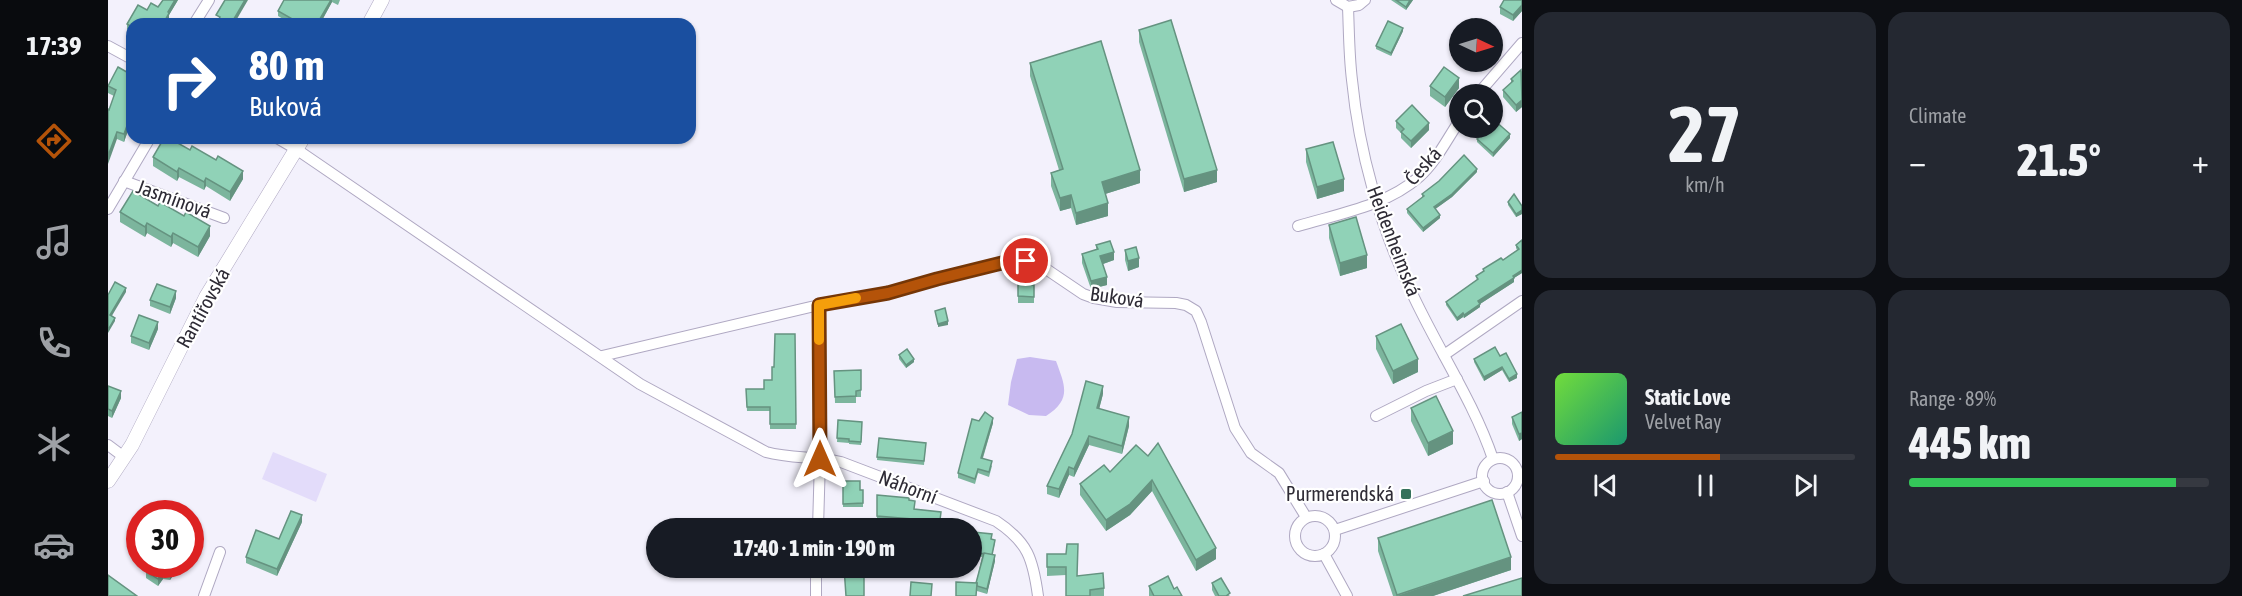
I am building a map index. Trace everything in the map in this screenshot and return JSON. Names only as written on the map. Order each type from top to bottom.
[{"type":"street","points":[[198,18],[208,0]]},
{"type":"street","points":[[372,18],[382,0]]},
{"type":"street","points":[[1336,0],[1348,7],[1359,5],[1365,0]]},
{"type":"street","name":"Heidenheimská","points":[[1348,7],[1353,94],[1364,154],[1377,201],[1405,278],[1485,436],[1493,459]]},
{"type":"street","points":[[1487,84],[1522,43]]},
{"type":"street","points":[[108,46],[126,56]]},
{"type":"street","name":"Česká","points":[[1298,226],[1377,201],[1402,189],[1420,177],[1449,137]]},
{"type":"street","name":"Jasmínová","points":[[108,209],[146,144]]},
{"type":"street","name":"Rantířovská","points":[[108,481],[124,457],[206,297],[299,144]]},
{"type":"street","name":"Náhorní","points":[[301,144],[640,384],[765,452],[784,457],[841,462],[996,521],[1013,532],[1032,559],[1038,596]]},
{"type":"street","name":"Jasmínová","points":[[124,181],[224,218]]},
{"type":"street","name":"Buková","points":[[602,356],[819,305],[888,293],[1014,260],[1032,262],[1046,268],[1083,294],[1094,298],[1117,302],[1176,303],[1186,305],[1196,311],[1228,412],[1239,436],[1251,453],[1279,472],[1305,517]]},
{"type":"street","points":[[1444,355],[1522,302]]},
{"type":"street","points":[[818,518],[819,305]]},
{"type":"street","points":[[1376,416],[1426,391],[1457,379]]},
{"type":"street","points":[[108,445],[124,457]]},
{"type":"street","points":[[1493,459],[1508,460],[1520,471],[1516,484],[1507,492],[1495,492],[1487,487],[1484,481],[1484,470],[1493,459]]},
{"type":"street","points":[[1335,530],[1484,481]]},
{"type":"street","points":[[1507,492],[1522,536]]},
{"type":"street","points":[[1311,515],[1328,520],[1335,530],[1335,541],[1324,554],[1312,556],[1301,552],[1294,534],[1300,521],[1311,515]]},
{"type":"street","points":[[204,596],[220,552]]},
{"type":"street","points":[[1324,554],[1347,596]]},
{"type":"street","points":[[816,578],[816,596]]},
{"type":"shaded area","points":[[1030,357],[1056,361],[1064,385],[1060,404],[1046,416],[1029,415],[1008,405],[1017,359]]},
{"type":"shaded area","points":[[273,452],[327,474],[316,502],[262,479]]},
{"type":"building","points":[[163,0],[175,0],[166,18],[130,18],[138,5],[147,10],[151,3],[158,7]]},
{"type":"building","points":[[225,0],[245,0],[234,18],[219,18],[216,15]]},
{"type":"building","points":[[284,0],[331,0],[320,18],[290,18],[278,11]]},
{"type":"building","points":[[1396,0],[1410,0],[1406,7]]},
{"type":"building","points":[[1504,0],[1522,0],[1522,5],[1513,15],[1500,7]]},
{"type":"building","points":[[1171,20],[1217,170],[1184,179],[1139,30]]},
{"type":"building","points":[[1388,21],[1403,28],[1391,53],[1376,46]]},
{"type":"building","points":[[1101,41],[1140,170],[1102,182],[1108,203],[1076,213],[1071,195],[1060,198],[1051,173],[1063,169],[1030,63]]},
{"type":"building","points":[[118,67],[126,72],[126,128],[124,134],[117,132],[108,156],[108,109],[116,90],[108,86]]},
{"type":"building","points":[[1444,67],[1459,78],[1455,84],[1449,84],[1449,92],[1445,97],[1430,86]]},
{"type":"building","points":[[1521,70],[1522,100],[1516,105],[1503,90],[1513,81],[1511,79]]},
{"type":"building","points":[[1412,105],[1429,123],[1411,141],[1401,132],[1404,129],[1396,121]]},
{"type":"building","points":[[1503,128],[1510,134],[1493,153],[1477,139],[1503,138]]},
{"type":"building","points":[[1333,142],[1344,179],[1317,187],[1306,149]]},
{"type":"building","points":[[161,144],[180,144],[190,150],[192,146],[216,160],[218,156],[243,171],[230,192],[206,178],[204,182],[179,168],[177,172],[153,157]]},
{"type":"building","points":[[1464,155],[1477,169],[1452,194],[1434,207],[1440,215],[1423,228],[1407,209],[1424,196],[1422,194],[1439,181]]},
{"type":"building","points":[[133,191],[158,206],[160,202],[184,216],[186,212],[210,226],[198,247],[173,233],[171,237],[147,223],[145,227],[120,212]]},
{"type":"building","points":[[1514,194],[1522,206],[1522,210],[1516,214],[1508,202]]},
{"type":"building","points":[[1356,217],[1367,255],[1340,263],[1329,225]]},
{"type":"building","points":[[1522,240],[1522,270],[1513,276],[1514,278],[1478,301],[1480,304],[1457,318],[1446,302],[1478,279],[1476,276],[1484,271],[1483,269],[1501,258],[1503,260],[1519,249],[1516,245]]},
{"type":"building","points":[[1110,241],[1114,252],[1100,256],[1107,277],[1091,281],[1082,254],[1098,249],[1096,245]]},
{"type":"building","points":[[1136,247],[1139,258],[1128,261],[1125,250]]},
{"type":"building","points":[[115,282],[126,288],[110,315],[115,318],[108,330],[108,295]]},
{"type":"building","points":[[157,284],[176,291],[170,307],[150,300]]},
{"type":"building","points":[[1018,284],[1034,285],[1034,297],[1018,296]]},
{"type":"building","points":[[945,308],[948,321],[938,324],[935,311]]},
{"type":"building","points":[[139,315],[158,322],[149,343],[131,336]]},
{"type":"building","points":[[1401,324],[1418,359],[1393,371],[1376,336]]},
{"type":"building","points":[[775,334],[795,334],[796,424],[770,424],[770,407],[747,407],[746,389],[764,389],[764,380],[772,380]]},
{"type":"building","points":[[1495,347],[1500,356],[1506,353],[1517,374],[1509,379],[1502,367],[1484,377],[1474,359]]},
{"type":"building","points":[[907,349],[914,359],[906,365],[899,355]]},
{"type":"building","points":[[861,370],[861,390],[856,391],[856,396],[835,397],[834,371]]},
{"type":"building","points":[[1086,381],[1103,386],[1097,408],[1129,417],[1122,446],[1089,436],[1074,469],[1069,467],[1059,489],[1047,486],[1072,434]]},
{"type":"building","points":[[108,386],[121,391],[112,411],[108,409]]},
{"type":"building","points":[[1436,396],[1453,431],[1428,443],[1411,408]]},
{"type":"building","points":[[985,412],[993,418],[981,458],[992,461],[989,472],[978,469],[975,479],[958,473],[972,419],[979,421]]},
{"type":"building","points":[[1522,412],[1522,433],[1519,434],[1512,417]]},
{"type":"building","points":[[838,420],[862,422],[861,442],[837,438]]},
{"type":"building","points":[[879,438],[926,443],[924,461],[877,457]]},
{"type":"building","points":[[1158,443],[1216,548],[1196,560],[1152,480],[1130,504],[1106,520],[1080,484],[1104,465],[1110,472],[1136,445],[1148,456]]},
{"type":"building","points":[[843,481],[860,481],[863,503],[843,504]]},
{"type":"building","points":[[877,495],[909,498],[915,501],[914,509],[941,512],[940,518],[877,516]]},
{"type":"building","points":[[1492,500],[1511,557],[1397,595],[1378,538]]},
{"type":"building","points":[[291,511],[302,515],[277,569],[246,557],[256,530],[279,539]]},
{"type":"building","points":[[982,533],[992,534],[991,539],[995,540],[992,555],[982,554]]},
{"type":"building","points":[[1067,544],[1078,544],[1077,576],[1103,573],[1104,588],[1090,590],[1090,596],[1066,596],[1066,567],[1047,567],[1047,554],[1066,554]]},
{"type":"building","points":[[984,553],[995,555],[987,589],[977,586],[976,583],[977,578],[982,578]]},
{"type":"building","points":[[108,575],[137,596],[108,596]]},
{"type":"building","points":[[1168,576],[1174,589],[1177,587],[1182,596],[1154,596],[1149,586]]},
{"type":"building","points":[[845,578],[864,578],[864,596],[846,596]]},
{"type":"building","points":[[1221,578],[1230,593],[1226,596],[1219,596],[1212,583]]},
{"type":"building","points":[[1522,578],[1522,596],[1463,596]]},
{"type":"building","points":[[911,582],[932,584],[931,596],[910,596]]},
{"type":"building","points":[[956,582],[977,583],[976,596],[956,596]]},
{"type":"slow traffic","points":[[819,340],[819,305],[856,298]]},
{"type":"place","name":"Purmerendská","points":[[1406,494]]},
{"type":"route","points":[[820,459],[819,305],[888,293],[1014,260],[1026,261]]}]
